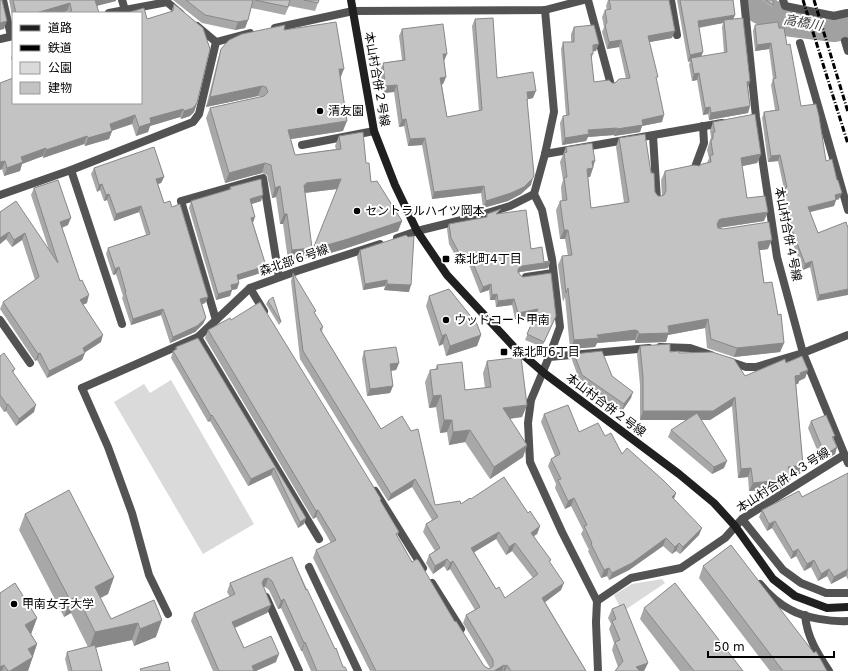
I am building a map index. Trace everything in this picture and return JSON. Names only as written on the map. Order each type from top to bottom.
[{"type":"street","points":[[0,39],[12,36],[1,0]]},
{"type":"street","points":[[122,0],[125,10]]},
{"type":"street","name":"本山村合併２号線","points":[[351,0],[374,132],[395,185],[417,231],[447,275],[514,347],[544,372],[679,474],[714,503],[735,526],[773,579],[795,596],[827,608],[848,606]]},
{"type":"street","points":[[216,42],[230,37],[353,11],[545,10],[584,0]]},
{"type":"street","points":[[588,0],[611,85]]},
{"type":"street","points":[[671,0],[677,35]]},
{"type":"street","name":"本山村合併４号線","points":[[744,0],[752,118],[768,226],[803,353],[846,459]]},
{"type":"street","points":[[114,12],[167,2],[216,42]]},
{"type":"street","points":[[784,3],[834,16],[848,13]]},
{"type":"street","points":[[545,10],[554,112],[545,154],[534,194],[542,210],[554,273],[560,327],[544,372],[531,400],[528,423],[530,462],[562,532],[597,601],[596,622],[598,671]]},
{"type":"street","points":[[845,41],[848,51]]},
{"type":"street","points":[[0,195],[72,170],[192,122],[203,114],[216,42]]},
{"type":"street","points":[[800,43],[848,210]]},
{"type":"street","points":[[545,154],[733,121]]},
{"type":"street","points":[[694,170],[704,142],[703,126]]},
{"type":"street","points":[[302,145],[374,132]]},
{"type":"street","points":[[653,136],[657,200]]},
{"type":"street","points":[[72,170],[122,324]]},
{"type":"street","points":[[216,320],[181,202],[263,178],[279,277]]},
{"type":"street","name":"森北部６号線","points":[[168,614],[148,575],[132,513],[108,447],[82,388],[198,337],[250,288],[417,231],[474,217],[510,206],[534,194]]},
{"type":"street","points":[[521,277],[554,273]]},
{"type":"street","points":[[250,288],[267,315]]},
{"type":"street","points":[[0,320],[30,363]]},
{"type":"street","points":[[549,357],[655,348],[690,348],[746,368],[756,367],[803,353],[848,335]]},
{"type":"street","points":[[198,337],[319,539]]},
{"type":"street","name":"本山村合併４３号線","points":[[597,601],[631,578],[681,568],[727,541],[735,526],[742,519],[846,459]]},
{"type":"street","points":[[370,483],[466,637]]},
{"type":"street","points":[[742,519],[783,570],[801,583],[826,593],[848,593]]},
{"type":"street","points":[[309,567],[358,671]]},
{"type":"street","points":[[753,576],[767,592],[791,610],[818,619],[848,621]]},
{"type":"street","points":[[264,592],[299,671]]},
{"type":"street","points":[[805,615],[806,630],[818,654],[829,671]]},
{"type":"green space","points":[[171,380],[254,524],[203,554],[114,402],[144,384],[150,393]]},
{"type":"green space","points":[[662,579],[665,583],[622,612],[614,595],[632,584]]},
{"type":"building","points":[[0,0],[2,0],[7,21],[0,23]]},
{"type":"building","points":[[13,0],[95,0],[99,12],[72,12],[70,3],[39,12],[16,12]]},
{"type":"building","points":[[186,0],[253,0],[248,20],[238,22],[205,15]]},
{"type":"building","points":[[255,0],[290,0],[288,7]]},
{"type":"building","points":[[304,0],[319,0],[318,3]]},
{"type":"building","points":[[609,0],[669,0],[675,31],[648,36],[658,77],[656,77],[664,115],[642,120],[643,125],[617,129],[588,130],[589,134],[565,138],[563,116],[569,115],[563,42],[574,42],[574,27],[594,25],[599,44],[593,45],[593,54],[591,54],[594,82],[609,80],[612,83],[615,83],[619,79],[630,78],[621,40],[609,42],[605,25],[607,22],[605,10],[611,9]]},
{"type":"building","points":[[680,0],[733,0],[735,15],[698,21],[703,52],[690,55]]},
{"type":"building","points":[[766,0],[773,0],[773,5]]},
{"type":"building","points":[[174,4],[203,28],[210,49],[197,103],[193,108],[184,111],[183,109],[150,118],[151,123],[139,127],[135,115],[110,124],[112,131],[88,138],[87,136],[46,150],[46,148],[21,157],[23,162],[7,168],[5,161],[0,162],[0,83],[12,78],[12,104],[142,104],[142,12],[130,12],[144,8],[147,19],[173,11]]},
{"type":"building","points":[[493,18],[497,78],[533,72],[536,91],[527,92],[527,99],[534,175],[533,178],[524,187],[486,201],[484,186],[434,192],[425,138],[410,139],[406,119],[402,120],[397,85],[385,86],[383,63],[405,60],[402,29],[443,24],[447,54],[443,54],[446,77],[440,78],[447,117],[482,110],[475,19]]},
{"type":"building","points":[[743,18],[750,81],[747,82],[750,106],[711,113],[710,107],[705,108],[699,73],[694,74],[691,58],[727,52],[724,20]]},
{"type":"building","points":[[336,22],[344,69],[339,69],[347,121],[288,130],[295,155],[341,149],[339,136],[363,132],[366,163],[369,163],[371,182],[377,181],[402,221],[313,249],[341,179],[306,183],[306,185],[304,185],[312,248],[292,250],[287,214],[284,214],[280,186],[275,188],[271,165],[265,163],[229,173],[210,108],[264,96],[268,92],[266,87],[262,86],[210,97],[221,49],[229,40],[242,34],[285,25],[284,30]]},
{"type":"building","points":[[778,22],[779,28],[784,28],[787,45],[790,44],[801,106],[816,104],[826,161],[832,159],[842,193],[835,195],[836,200],[808,207],[818,233],[846,222],[848,228],[848,289],[819,295],[812,261],[805,264],[779,196],[787,195],[785,188],[787,187],[780,155],[771,156],[764,112],[779,110],[773,79],[776,78],[771,43],[757,45],[755,25]]},
{"type":"building","points":[[755,114],[761,154],[741,158],[747,198],[765,196],[768,212],[721,219],[717,224],[718,228],[723,229],[769,222],[772,240],[758,242],[764,283],[772,282],[778,315],[781,314],[784,343],[737,348],[711,339],[708,319],[668,326],[669,333],[639,334],[638,331],[635,330],[597,335],[599,338],[574,340],[568,288],[566,293],[562,256],[572,255],[568,230],[564,230],[560,201],[567,200],[564,178],[567,177],[564,153],[567,152],[566,147],[592,143],[595,161],[592,161],[593,168],[587,169],[591,208],[629,202],[619,138],[645,134],[651,173],[654,173],[655,192],[658,196],[661,196],[664,195],[666,191],[665,171],[694,165],[699,166],[711,162],[710,155],[713,155],[711,141],[713,138],[713,132],[715,132],[713,122]]},
{"type":"building","points":[[154,147],[164,177],[156,179],[164,203],[170,201],[172,207],[180,204],[208,297],[200,299],[206,318],[197,326],[173,337],[163,309],[133,319],[119,267],[115,269],[108,248],[150,234],[141,206],[116,214],[109,194],[106,195],[102,184],[99,185],[94,168]]},
{"type":"building","points":[[261,179],[263,195],[250,199],[255,217],[251,218],[266,266],[237,275],[239,283],[231,285],[232,290],[218,294],[191,201],[231,189],[230,187]]},
{"type":"building","points":[[58,180],[71,218],[60,222],[80,281],[82,280],[89,295],[80,300],[103,335],[83,348],[85,353],[49,371],[40,353],[38,354],[3,302],[39,277],[25,233],[14,240],[9,232],[0,238],[0,212],[16,201],[58,263],[34,188]]},
{"type":"building","points":[[501,209],[496,214],[526,210],[531,249],[542,247],[544,262],[550,262],[522,266],[518,269],[518,272],[523,277],[551,273],[556,316],[544,342],[527,334],[538,309],[518,313],[514,299],[498,301],[497,294],[492,295],[491,284],[483,287],[470,256],[463,260],[451,238],[449,224],[487,217],[487,214]]},
{"type":"building","points":[[406,235],[408,237],[414,236],[411,285],[387,284],[387,280],[365,284],[360,250]]},
{"type":"building","points":[[293,273],[316,311],[314,312],[323,327],[320,329],[381,429],[402,416],[411,431],[418,429],[435,505],[460,501],[461,504],[504,477],[528,513],[530,511],[540,526],[531,533],[551,560],[549,561],[564,583],[542,598],[586,671],[511,671],[507,665],[504,665],[494,671],[376,671],[316,550],[336,540],[318,510],[316,511],[208,330],[230,318],[231,320],[260,302],[381,499],[380,500],[399,532],[396,534],[412,562],[417,559],[419,561],[455,622],[456,621],[484,666],[489,669],[493,666],[493,660],[466,615],[480,607],[453,561],[450,563],[447,559],[435,566],[429,555],[440,548],[426,524],[438,517],[415,479],[391,494],[303,351]],"holes":[[[499,532],[509,547],[515,543],[538,574],[505,598],[499,587],[496,589],[471,548]]]},
{"type":"building","name":"ウッドコート甲南","points":[[449,289],[477,324],[481,335],[450,346],[446,334],[442,336],[429,296]]},
{"type":"building","points":[[273,297],[281,322],[268,301]]},
{"type":"building","points":[[198,338],[306,518],[300,522],[274,468],[251,479],[212,415],[211,416],[173,351],[177,349],[176,347]]},
{"type":"building","points":[[670,344],[670,352],[712,352],[734,359],[745,376],[785,359],[786,363],[802,356],[808,370],[800,373],[801,375],[795,376],[803,465],[788,467],[792,475],[783,480],[753,483],[751,468],[741,469],[735,397],[713,411],[643,411],[643,377],[640,346]]},
{"type":"building","points":[[396,347],[399,363],[390,364],[393,386],[370,389],[364,351]]},
{"type":"building","points":[[602,351],[612,376],[633,392],[624,404],[582,375],[574,354]]},
{"type":"building","points":[[4,353],[15,369],[12,371],[36,405],[19,419],[0,395],[0,356]]},
{"type":"building","points":[[521,357],[527,405],[503,408],[527,445],[494,467],[470,430],[453,432],[452,420],[444,420],[441,395],[433,396],[430,370],[438,369],[437,365],[462,362],[465,390],[491,387],[487,361]]},
{"type":"building","points":[[568,405],[579,432],[598,423],[605,436],[611,433],[622,454],[627,448],[676,493],[672,497],[702,528],[683,547],[679,543],[675,547],[666,538],[632,563],[612,573],[609,568],[604,570],[584,526],[587,525],[574,498],[568,501],[558,480],[561,479],[551,459],[560,454],[544,414]]},
{"type":"building","points":[[697,413],[727,461],[714,467],[671,430]]},
{"type":"building","points":[[826,415],[835,436],[832,437],[837,447],[825,455],[811,421]]},
{"type":"building","points":[[848,473],[848,569],[834,577],[829,569],[821,574],[814,560],[807,564],[798,549],[793,552],[775,521],[769,524],[762,510],[799,491],[802,497]]},
{"type":"building","points":[[69,490],[114,577],[95,587],[111,619],[154,600],[162,620],[140,629],[138,623],[95,632],[77,596],[70,600],[25,514]]},
{"type":"building","points":[[731,545],[814,653],[816,651],[827,671],[783,671],[703,566]]},
{"type":"building","points":[[292,557],[306,590],[307,589],[335,649],[336,648],[343,667],[345,667],[347,671],[317,671],[284,599],[281,601],[272,581],[268,578],[264,579],[262,583],[271,605],[232,622],[244,648],[271,636],[279,654],[252,666],[254,671],[219,671],[194,613],[235,594],[230,583]]},
{"type":"building","name":"甲南女子大学","points":[[15,583],[37,618],[25,625],[37,644],[28,649],[33,657],[8,671],[4,665],[0,667],[0,593]]},
{"type":"building","points":[[675,583],[743,671],[694,671],[644,608]]},
{"type":"building","points":[[624,604],[648,663],[636,667],[640,671],[615,671],[623,661],[615,642],[620,640],[612,621],[616,619],[612,609]]},
{"type":"building","points":[[95,645],[102,671],[72,671],[67,652]]},
{"type":"building","points":[[168,662],[170,671],[141,671],[140,669]]},
{"type":"waterway","name":"高橋川","points":[[760,9],[785,21],[834,27],[848,24]]},
{"type":"railway","points":[[803,0],[848,144]]},
{"type":"railway","points":[[814,0],[848,112]]},
{"type":"place","name":"清友園","points":[[320,111]]},
{"type":"place","name":"セントラルハイツ岡本","points":[[357,211]]},
{"type":"place","name":"森北町4丁目","points":[[446,259]]},
{"type":"place","name":"ウッドコート甲南","points":[[446,320]]},
{"type":"place","name":"森北町6丁目","points":[[504,352]]},
{"type":"place","name":"甲南女子大学","points":[[14,604]]}]
